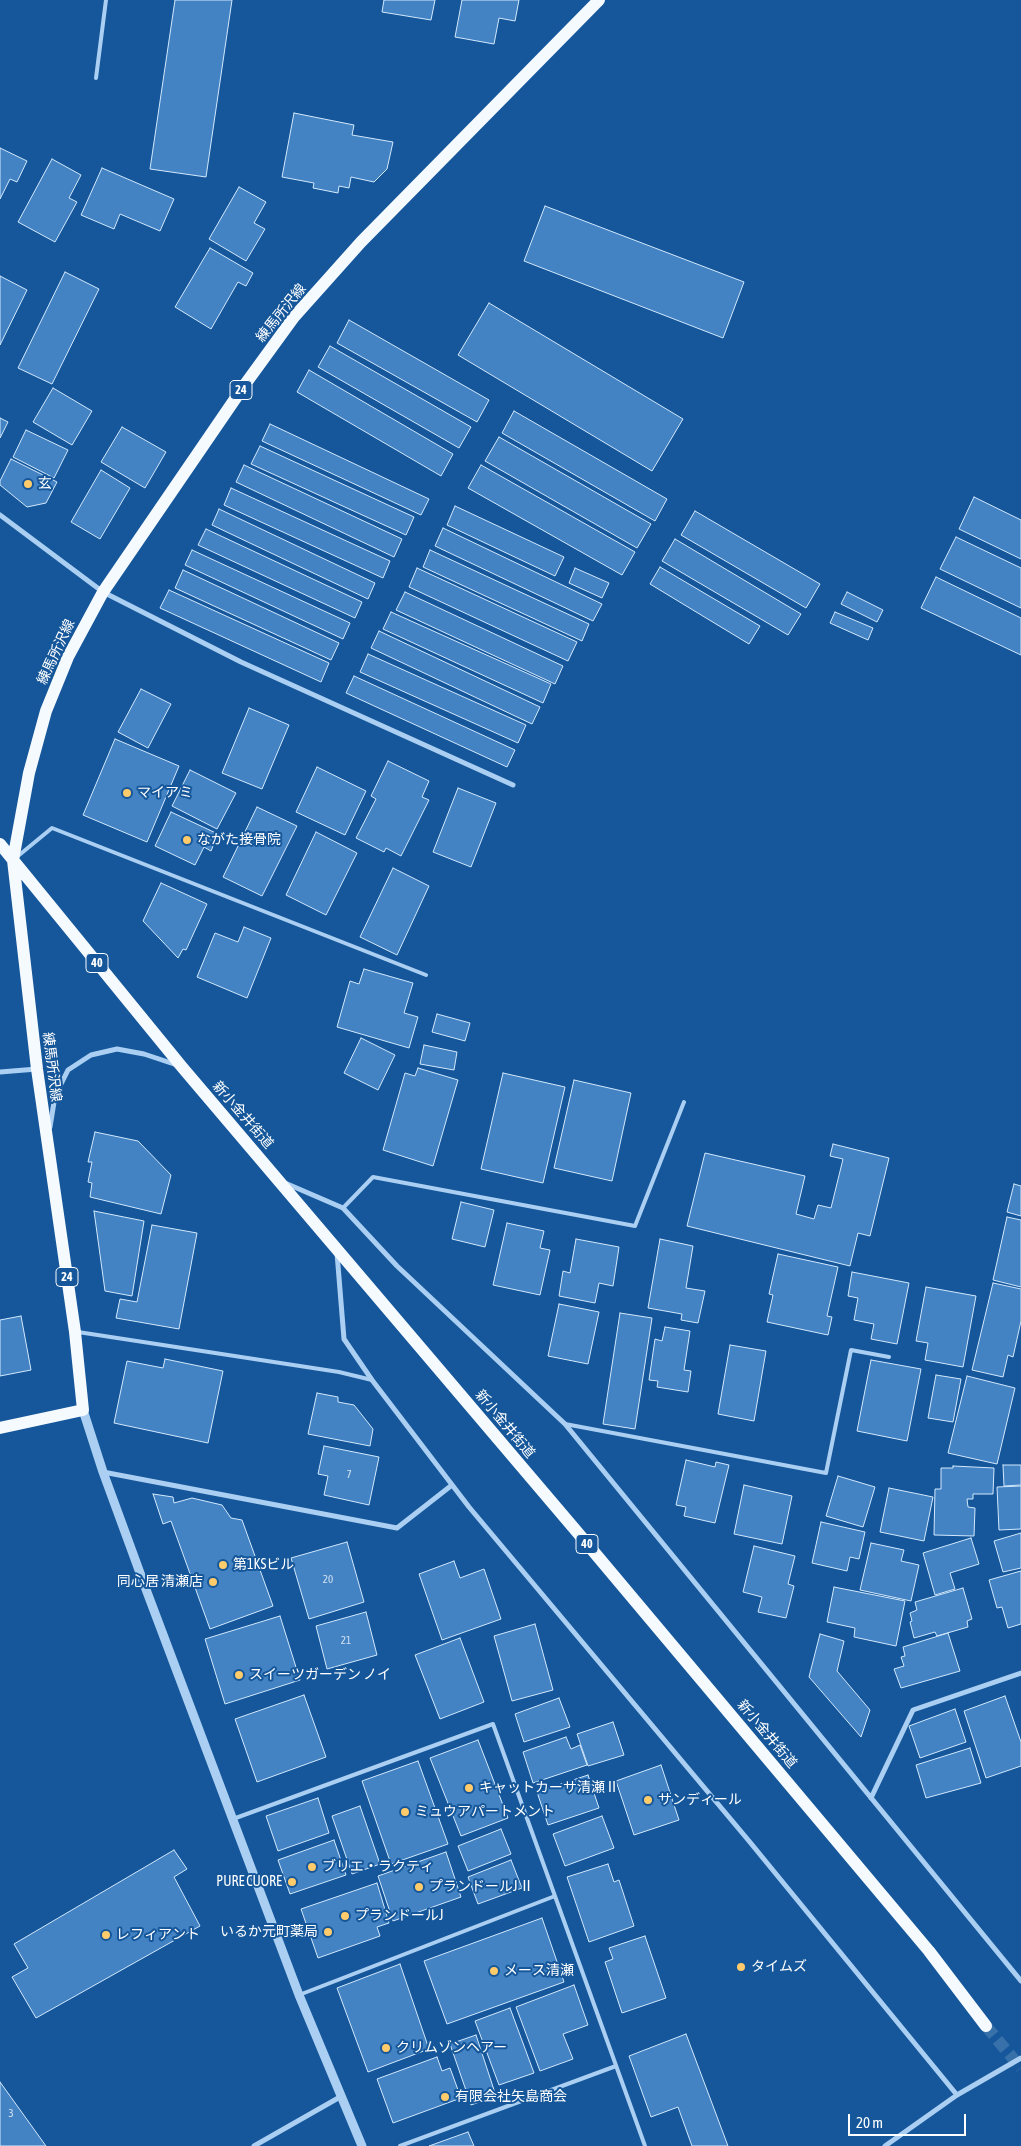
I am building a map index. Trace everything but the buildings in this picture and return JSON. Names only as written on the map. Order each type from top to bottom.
[{"type":"main road","name":"練馬所沢線","points":[[83,1410],[75,1332],[36,1068],[13,860],[29,773],[46,711],[68,657],[103,592],[246,383],[294,317],[361,242],[599,0]]},
{"type":"main road","name":"新小金井街道","points":[[0,844],[182,1067],[910,1928],[986,2026]]},
{"type":"main road","points":[[0,1428],[83,1410]]},
{"type":"street","points":[[0,515],[103,592],[241,662],[513,785]]},
{"type":"street","points":[[47,1146],[55,1096],[68,1070],[91,1055],[117,1049],[144,1054],[182,1067]]},
{"type":"street","points":[[0,1072],[36,1068]]},
{"type":"street","points":[[280,1181],[343,1208],[397,1266],[565,1424],[1021,1981]]},
{"type":"street","points":[[336,1249],[344,1339],[372,1380],[452,1485],[957,2095]]},
{"type":"street","points":[[83,1410],[103,1472],[299,1995],[362,2146]]},
{"type":"street","points":[[103,1472],[397,1528],[452,1485]]},
{"type":"street","points":[[872,1798],[913,1710],[1021,1673]]},
{"type":"street","points":[[885,2146],[957,2095],[1021,2058]]},
{"type":"street","points":[[254,2146],[340,2097]]},
{"type":"lane","points":[[96,78],[106,0]]},
{"type":"lane","points":[[13,860],[52,828],[426,975]]},
{"type":"lane","points":[[343,1208],[373,1177],[635,1226],[684,1102]]},
{"type":"lane","points":[[75,1332],[339,1372],[372,1380]]},
{"type":"lane","points":[[565,1424],[826,1473],[851,1350],[889,1357]]},
{"type":"lane","points":[[234,1819],[493,1724],[645,2146]]},
{"type":"lane","points":[[299,1995],[555,1896]]},
{"type":"lane","points":[[400,2146],[616,2066]]},
{"type":"tunnel","points":[[986,2026],[1021,2068]]},
{"type":"place","name":"玄","points":[[28,484]]},
{"type":"place","name":"マイアミ","points":[[127,793]]},
{"type":"place","name":"ながた接骨院","points":[[187,840]]},
{"type":"place","name":"第1KSビル","points":[[223,1565]]},
{"type":"place","name":"同心居 清瀬店","points":[[213,1582]]},
{"type":"place","name":"スイーツガーデン ノイ","points":[[239,1675]]},
{"type":"place","name":"キャットカーサ清瀬Ⅱ","points":[[469,1788]]},
{"type":"place","name":"サンディール","points":[[648,1800]]},
{"type":"place","name":"ミュウアパートメント","points":[[405,1812]]},
{"type":"place","name":"ブリエ・ラクティ","points":[[312,1867]]},
{"type":"place","name":"PURE CUORE","points":[[292,1882]]},
{"type":"place","name":"プランドールJ Ⅱ","points":[[419,1887]]},
{"type":"place","name":"プランドールJ","points":[[345,1916]]},
{"type":"place","name":"いるか元町薬局","points":[[328,1932]]},
{"type":"place","name":"レフィアント","points":[[106,1935]]},
{"type":"place","name":"タイムズ","points":[[741,1967]]},
{"type":"place","name":"メース清瀬","points":[[494,1971]]},
{"type":"place","name":"クリムゾンヘアー","points":[[386,2048]]},
{"type":"place","name":"有限会社矢島商会","points":[[445,2097]]}]
